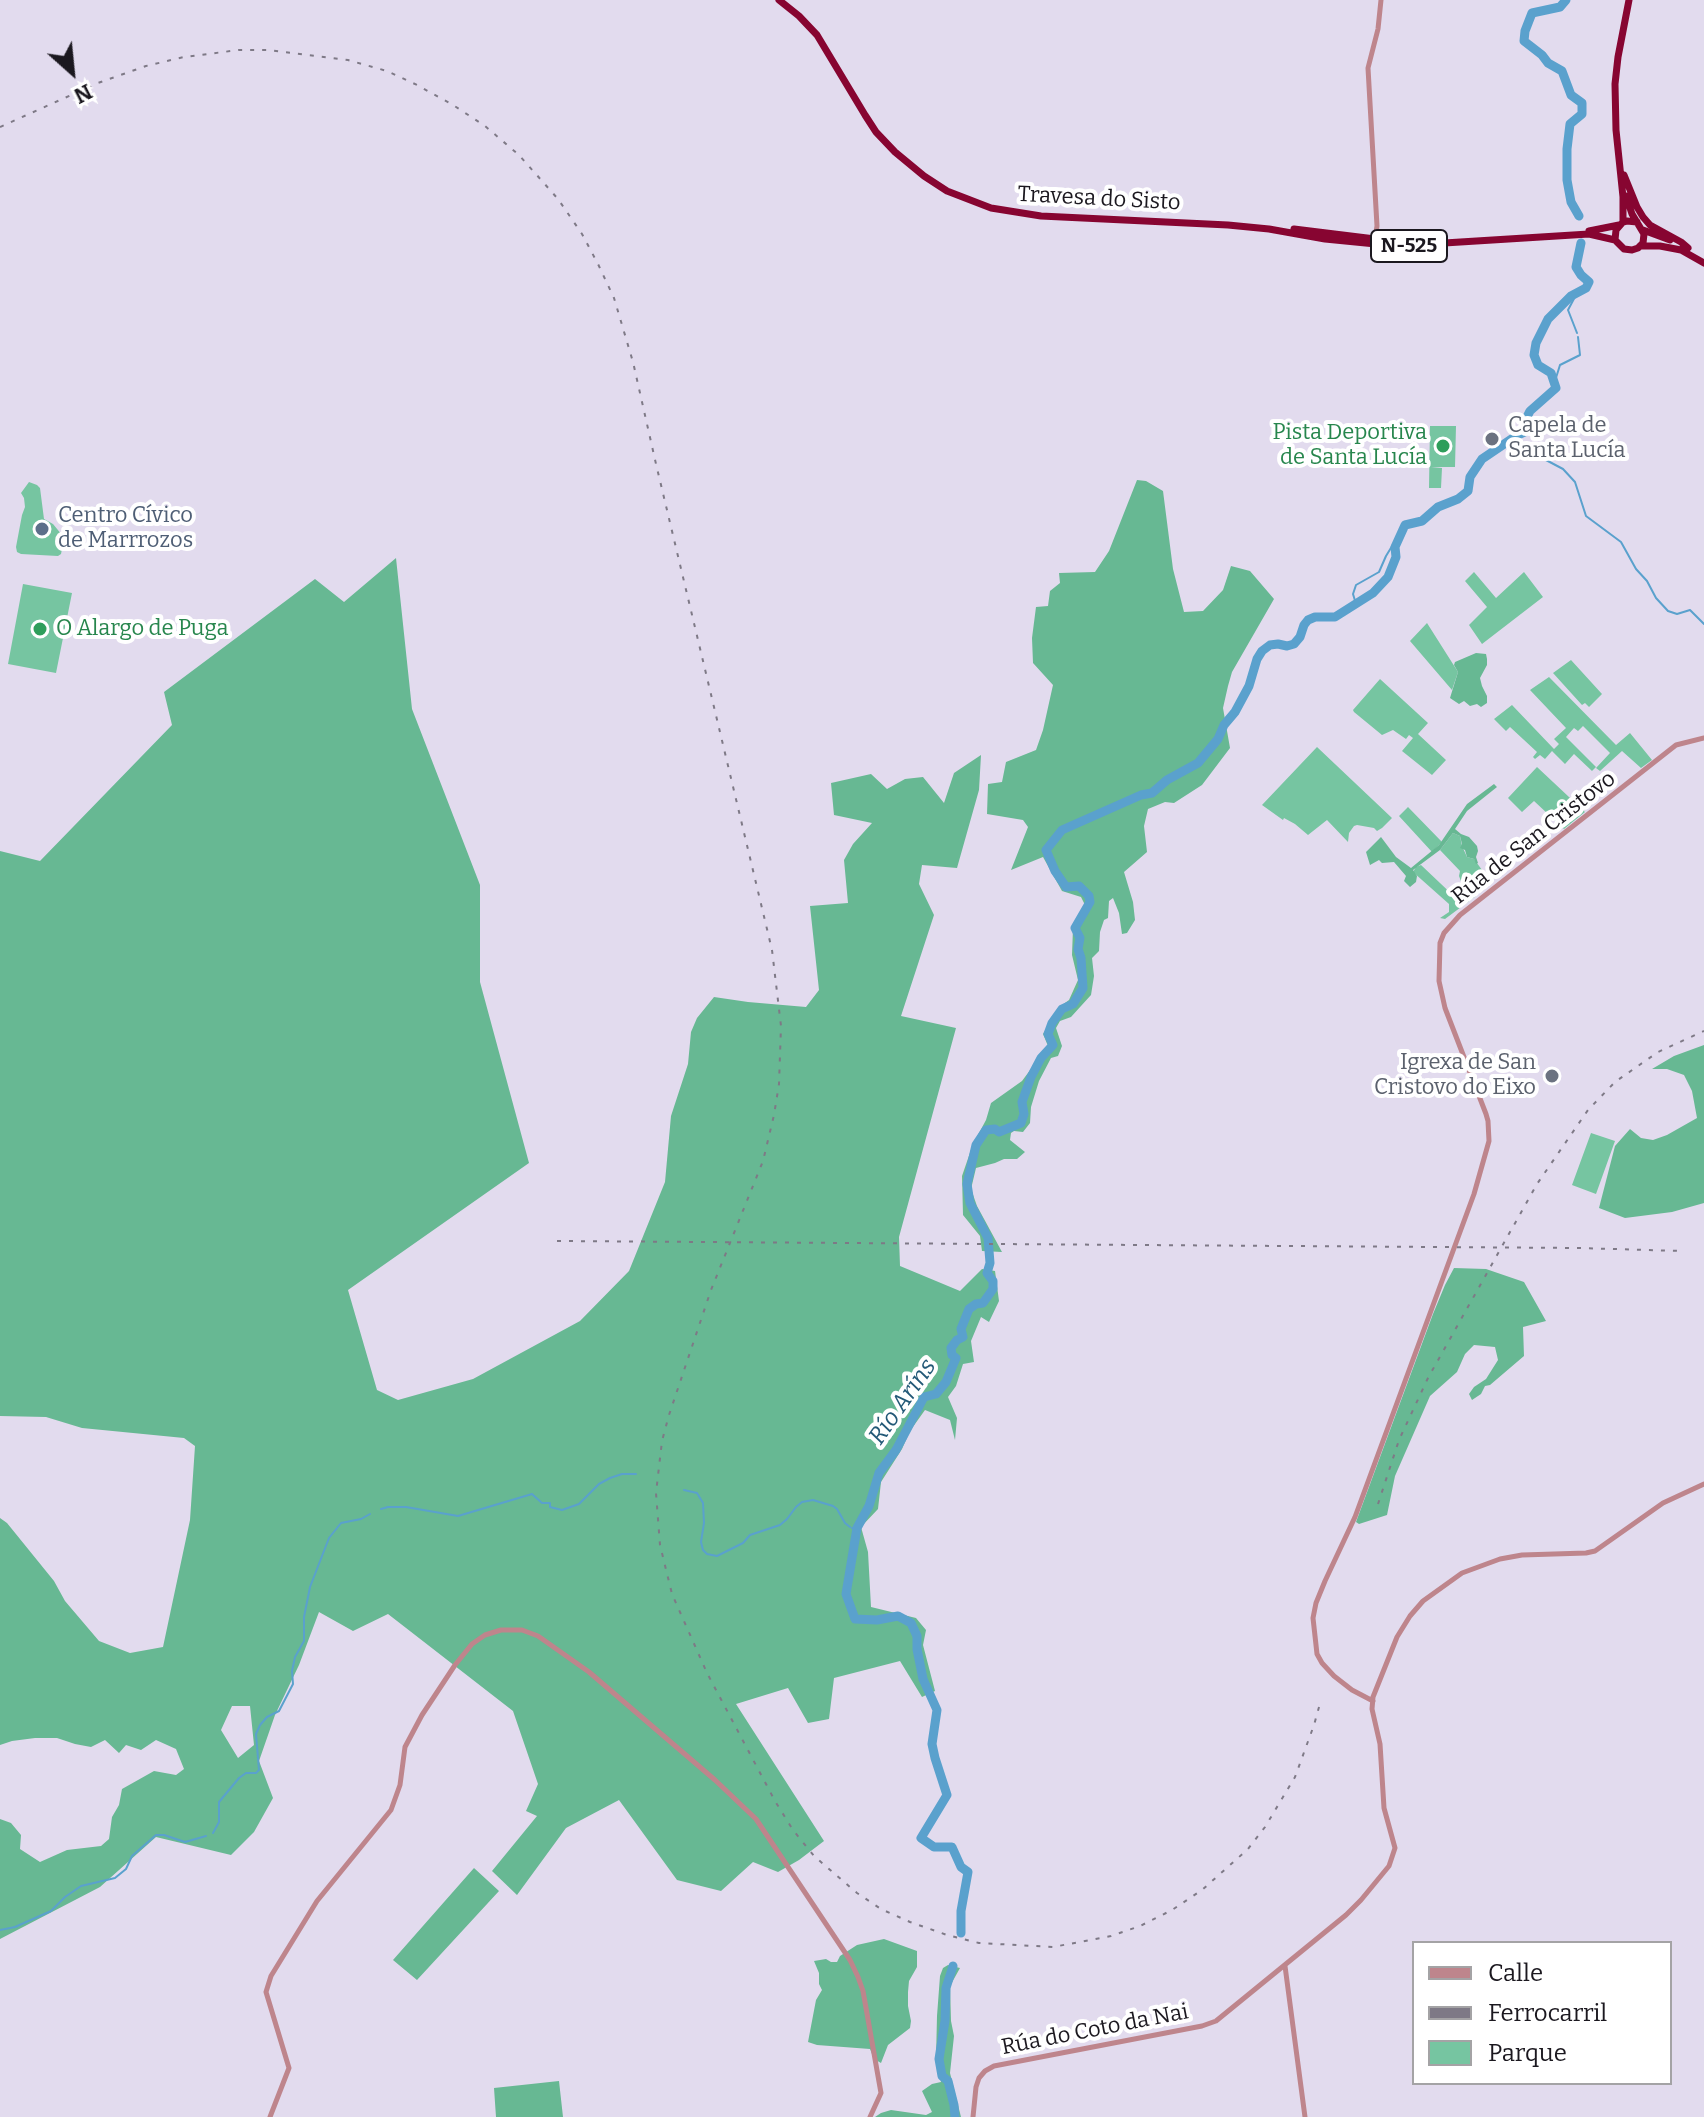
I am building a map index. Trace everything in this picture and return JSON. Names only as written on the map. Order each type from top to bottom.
[{"type":"highway","name":"Travesa do Sisto","points":[[779,0],[817,35],[865,115],[906,162],[953,194],[991,208],[1031,215],[1197,222],[1396,246],[1589,234],[1615,240]]},
{"type":"highway","points":[[1629,0],[1618,57],[1615,113],[1622,178],[1629,206],[1643,230],[1644,238],[1640,246]]},
{"type":"highway","points":[[1620,164],[1643,217],[1650,225],[1688,248]]},
{"type":"highway","points":[[1615,240],[1621,224],[1622,178]]},
{"type":"highway","name":"N-525","points":[[1621,224],[1637,222]]},
{"type":"highway","name":"Travesa do Sisto","points":[[1269,229],[1420,241],[1593,231],[1621,224]]},
{"type":"highway","name":"N-525","points":[[1643,230],[1688,248],[1704,260]]},
{"type":"highway","name":"N-525","points":[[1615,240],[1624,249],[1660,246],[1681,250],[1704,260]]},
{"type":"street","points":[[1375,239],[1377,226],[1368,68],[1378,29],[1381,0]]},
{"type":"street","name":"Rúa de San Cristovo","points":[[1373,1701],[1352,1690],[1322,1663],[1317,1654],[1313,1618],[1325,1581],[1355,1517],[1474,1194],[1489,1141],[1488,1121],[1445,1008],[1439,981],[1440,943],[1444,933],[1460,915],[1676,745],[1704,738]]},
{"type":"street","points":[[1373,1701],[1402,1628],[1423,1601],[1456,1576],[1487,1563],[1522,1555],[1595,1551],[1663,1503],[1704,1484]]},
{"type":"street","points":[[270,2117],[289,2068],[266,1992],[271,1976],[317,1901],[391,1810],[400,1785],[405,1747],[455,1665],[472,1644],[485,1635],[501,1630],[522,1630],[538,1636],[589,1672],[756,1819],[850,1960],[858,1977],[881,2093],[870,2117]]},
{"type":"street","name":"Rúa do Coto da Nai","points":[[973,2117],[979,2078],[994,2066],[1216,2021],[1361,1900],[1389,1866],[1395,1848],[1384,1808],[1380,1744],[1373,1701]]},
{"type":"street","points":[[1285,1966],[1305,2117]]},
{"type":"green space","name":"Pista Deportiva de Santa Lucía","points":[[1430,426],[1456,426],[1455,467],[1431,467],[1442,468],[1441,488],[1429,488]]},
{"type":"green space","points":[[1137,480],[1146,481],[1163,491],[1173,569],[1184,612],[1203,611],[1223,590],[1231,566],[1250,571],[1274,599],[1232,672],[1223,708],[1230,748],[1202,785],[1174,803],[1165,802],[1148,809],[1144,826],[1147,852],[1124,872],[1135,920],[1127,933],[1122,934],[1113,898],[1109,901],[1108,918],[1104,920],[1100,932],[1099,951],[1092,958],[1094,976],[1091,995],[1071,1017],[1060,1021],[1056,1028],[1062,1046],[1058,1056],[1051,1058],[1039,1081],[1030,1123],[1023,1132],[1011,1133],[1010,1140],[1025,1152],[1017,1159],[1004,1159],[976,1168],[971,1189],[1002,1252],[982,1251],[980,1236],[963,1215],[962,1176],[991,1103],[1022,1081],[1048,1046],[1043,1034],[1058,1008],[1069,1000],[1078,980],[1072,955],[1073,928],[1085,905],[1081,897],[1062,891],[1043,857],[1011,870],[1028,827],[1023,820],[987,814],[988,784],[1002,782],[1006,762],[1036,750],[1043,730],[1053,685],[1033,663],[1036,607],[1048,606],[1050,591],[1060,583],[1059,573],[1095,572],[1109,551]]},
{"type":"green space","points":[[29,482],[40,488],[44,519],[62,535],[63,544],[58,556],[17,552],[25,507],[21,493]]},
{"type":"green space","points":[[396,558],[412,709],[480,885],[480,982],[529,1163],[348,1290],[377,1390],[398,1400],[473,1379],[580,1321],[629,1271],[665,1182],[671,1116],[688,1064],[691,1032],[697,1018],[714,997],[806,1007],[819,990],[810,906],[848,903],[844,860],[853,844],[872,823],[834,815],[831,783],[871,774],[887,789],[905,779],[923,777],[944,803],[954,773],[981,755],[979,790],[957,868],[922,865],[919,884],[934,915],[901,1016],[956,1028],[899,1237],[900,1266],[960,1291],[982,1269],[995,1271],[999,1301],[989,1322],[981,1317],[971,1341],[974,1362],[963,1364],[956,1386],[948,1397],[957,1418],[955,1440],[950,1420],[925,1410],[881,1482],[878,1509],[861,1527],[868,1552],[871,1607],[916,1618],[926,1630],[923,1645],[935,1691],[922,1697],[900,1661],[834,1678],[829,1719],[808,1723],[788,1688],[736,1704],[824,1841],[778,1872],[753,1862],[721,1891],[677,1880],[619,1800],[566,1828],[517,1895],[492,1871],[537,1816],[526,1811],[538,1784],[513,1711],[388,1614],[353,1631],[319,1612],[259,1761],[273,1798],[254,1832],[231,1855],[156,1837],[100,1887],[0,1939],[0,1819],[11,1823],[21,1835],[20,1849],[40,1862],[67,1850],[101,1846],[109,1839],[112,1817],[119,1805],[122,1789],[154,1771],[176,1775],[184,1769],[176,1749],[156,1740],[141,1750],[126,1745],[119,1753],[105,1740],[91,1747],[57,1738],[35,1738],[0,1745],[0,1518],[54,1581],[65,1601],[99,1641],[130,1653],[163,1647],[190,1520],[195,1446],[184,1438],[82,1428],[46,1417],[0,1416],[0,851],[40,861],[172,725],[164,692],[315,579],[344,602]],"holes":[[[232,1706],[250,1706],[254,1745],[238,1758],[221,1730]]]},
{"type":"green space","points":[[1474,572],[1496,598],[1524,572],[1543,597],[1482,644],[1469,625],[1487,607],[1465,581]]},
{"type":"green space","name":"O Alargo de Puga","points":[[23,584],[72,593],[56,673],[8,664]]},
{"type":"green space","points":[[1427,623],[1458,672],[1452,690],[1410,641]]},
{"type":"green space","points":[[1476,653],[1486,654],[1487,659],[1480,678],[1487,703],[1481,707],[1477,704],[1470,706],[1464,701],[1459,704],[1450,698],[1458,672],[1455,662]]},
{"type":"green space","points":[[1571,660],[1602,694],[1589,707],[1585,703],[1582,705],[1553,673]]},
{"type":"green space","points":[[1549,677],[1616,745],[1630,733],[1652,760],[1641,768],[1622,751],[1600,771],[1596,768],[1610,753],[1583,726],[1578,731],[1574,728],[1566,737],[1596,767],[1592,771],[1574,754],[1565,764],[1552,751],[1545,759],[1540,755],[1535,759],[1533,757],[1537,752],[1510,727],[1506,731],[1494,719],[1512,705],[1554,749],[1559,744],[1554,739],[1566,728],[1530,690]]},
{"type":"green space","points":[[1380,679],[1428,723],[1418,734],[1446,760],[1432,775],[1402,751],[1413,738],[1409,735],[1406,739],[1393,730],[1382,735],[1354,712]]},
{"type":"green space","points":[[1317,747],[1392,818],[1382,828],[1377,831],[1354,826],[1348,842],[1327,820],[1308,835],[1262,805]]},
{"type":"green space","points":[[1537,767],[1585,812],[1564,829],[1534,801],[1522,812],[1508,798]]},
{"type":"green space","points":[[1494,784],[1497,787],[1467,811],[1455,829],[1477,846],[1478,863],[1467,857],[1465,850],[1460,848],[1460,836],[1453,833],[1440,850],[1413,870],[1417,876],[1416,882],[1410,887],[1404,881],[1406,876],[1394,862],[1382,863],[1379,860],[1370,865],[1366,852],[1381,837],[1396,857],[1411,868],[1439,845],[1467,804]]},
{"type":"green space","points":[[1408,807],[1442,842],[1432,852],[1399,816]]},
{"type":"green space","points":[[1453,833],[1460,836],[1467,857],[1474,859],[1482,870],[1462,884],[1460,871],[1440,850]]},
{"type":"green space","points":[[1421,865],[1459,901],[1475,893],[1476,896],[1445,919],[1440,918],[1449,912],[1449,904],[1413,872]]},
{"type":"green space","points":[[1704,1045],[1704,1203],[1672,1212],[1625,1218],[1599,1208],[1615,1146],[1630,1129],[1641,1138],[1653,1140],[1697,1118],[1692,1091],[1684,1075],[1667,1069],[1652,1069],[1674,1056]]},
{"type":"green space","points":[[1591,1133],[1615,1141],[1596,1194],[1572,1185]]},
{"type":"green space","points":[[1454,1268],[1486,1269],[1524,1282],[1546,1321],[1523,1327],[1524,1356],[1472,1400],[1469,1394],[1486,1379],[1498,1360],[1495,1347],[1474,1345],[1465,1354],[1457,1372],[1430,1396],[1395,1476],[1387,1515],[1359,1524],[1356,1522],[1433,1314]]},
{"type":"green space","points":[[474,1868],[499,1891],[417,1980],[393,1960]]},
{"type":"green space","points":[[884,1939],[917,1951],[917,1967],[909,1981],[908,1992],[910,2028],[888,2045],[881,2063],[874,2059],[870,2049],[808,2042],[816,2000],[822,1990],[814,1961],[826,1959],[837,1962],[840,1956],[857,1945]]},
{"type":"green space","points":[[948,1965],[960,1968],[950,1986],[954,2036],[950,2073],[961,2117],[875,2117],[891,2110],[926,2115],[932,2112],[922,2091],[941,2082],[936,2059],[937,2016],[940,1976]]},
{"type":"green space","points":[[559,2081],[563,2117],[496,2117],[494,2088]]},
{"type":"waterway","points":[[1566,0],[1560,7],[1532,13],[1524,41],[1562,71],[1571,95],[1582,103],[1582,114],[1570,124],[1567,149],[1567,180],[1571,202],[1579,216]]},
{"type":"waterway","name":"Río Aríns","points":[[961,1933],[961,1911],[968,1872],[961,1867],[952,1847],[934,1847],[921,1838],[947,1795],[932,1744],[937,1710],[923,1679],[917,1636],[911,1623],[898,1616],[877,1620],[855,1619],[846,1594],[857,1528],[869,1506],[879,1473],[896,1450],[924,1397],[936,1394],[946,1382],[956,1358],[951,1348],[963,1337],[961,1329],[969,1309],[983,1303],[993,1289],[993,1281],[987,1273],[990,1263],[988,1238],[970,1203],[967,1184],[976,1145],[986,1130],[999,1132],[1021,1123],[1024,1114],[1022,1102],[1031,1077],[1041,1058],[1053,1045],[1048,1034],[1052,1023],[1062,1009],[1073,1004],[1083,988],[1078,949],[1080,938],[1075,928],[1090,902],[1089,896],[1079,886],[1066,887],[1046,850],[1062,830],[1152,793],[1167,780],[1198,763],[1235,712],[1262,651],[1270,645],[1294,644],[1308,620],[1335,617],[1373,593],[1388,577],[1396,557],[1395,547],[1405,525],[1422,521],[1438,507],[1458,499],[1468,491],[1470,477],[1482,459],[1525,432],[1525,421],[1530,411],[1556,388],[1551,373],[1538,365],[1534,355],[1536,343],[1548,319],[1571,296],[1586,288],[1589,282],[1576,267],[1581,243]]},
{"type":"waterway","points":[[1577,293],[1568,310],[1577,333]]},
{"type":"waterway","points":[[1555,381],[1560,365],[1580,355],[1578,337]]},
{"type":"waterway","points":[[1514,437],[1527,450],[1563,469],[1575,482],[1586,516],[1621,542],[1636,569],[1668,611],[1677,614],[1690,610],[1704,624]]},
{"type":"waterway","points":[[1356,604],[1353,594],[1356,585],[1379,572],[1405,525]]},
{"type":"waterway","points":[[381,1509],[406,1507],[458,1516],[532,1494],[542,1503],[550,1503],[550,1507],[562,1510],[579,1504],[599,1484],[610,1478],[636,1474]]},
{"type":"waterway","points":[[684,1490],[697,1493],[703,1503],[701,1542],[707,1554],[717,1556],[743,1543],[750,1535],[780,1525],[802,1502],[813,1500],[833,1506],[850,1527]]},
{"type":"waterway","points":[[213,1833],[219,1822],[219,1802],[239,1778],[259,1770],[256,1734],[267,1717],[279,1711],[293,1684],[295,1657],[304,1641],[304,1617],[310,1587],[329,1538],[341,1523],[370,1514]]},
{"type":"waterway","name":"Río Aríns","points":[[852,1528],[857,1528]]},
{"type":"waterway","points":[[0,1930],[15,1927],[51,1911],[81,1886],[115,1878],[126,1869],[132,1856],[156,1835],[185,1842],[206,1836]]},
{"type":"waterway","name":"Río Aríns","points":[[953,1966],[946,1988],[939,2059],[942,2076],[948,2081],[955,2117]]},
{"type":"railway","points":[[0,127],[98,83],[184,57],[239,50],[268,50],[348,60],[387,71],[417,85],[485,126],[519,155],[558,199],[598,264],[614,298],[633,362],[772,950],[781,1026],[779,1084],[763,1161],[711,1290],[662,1441],[656,1493],[660,1545],[672,1594],[707,1673],[775,1801],[814,1856],[881,1909],[947,1935],[979,1943],[1053,1947],[1111,1936],[1172,1910],[1202,1890],[1248,1849],[1295,1777],[1321,1700]]},
{"type":"railway","points":[[1378,1504],[1399,1440],[1428,1378],[1537,1184],[1588,1110],[1615,1082],[1658,1052],[1704,1031]]},
{"type":"railway","points":[[557,1241],[1682,1251]]},
{"type":"place","name":"Capela de Santa Lucía","points":[[1492,439]]},
{"type":"place","name":"Pista Deportiva de Santa Lucía","points":[[1443,446]]},
{"type":"place","name":"Centro Cívico de Marrrozos","points":[[42,529]]},
{"type":"place","name":"O Alargo de Puga","points":[[40,629]]},
{"type":"place","name":"Igrexa de San Cristovo do Eixo","points":[[1552,1076]]}]
